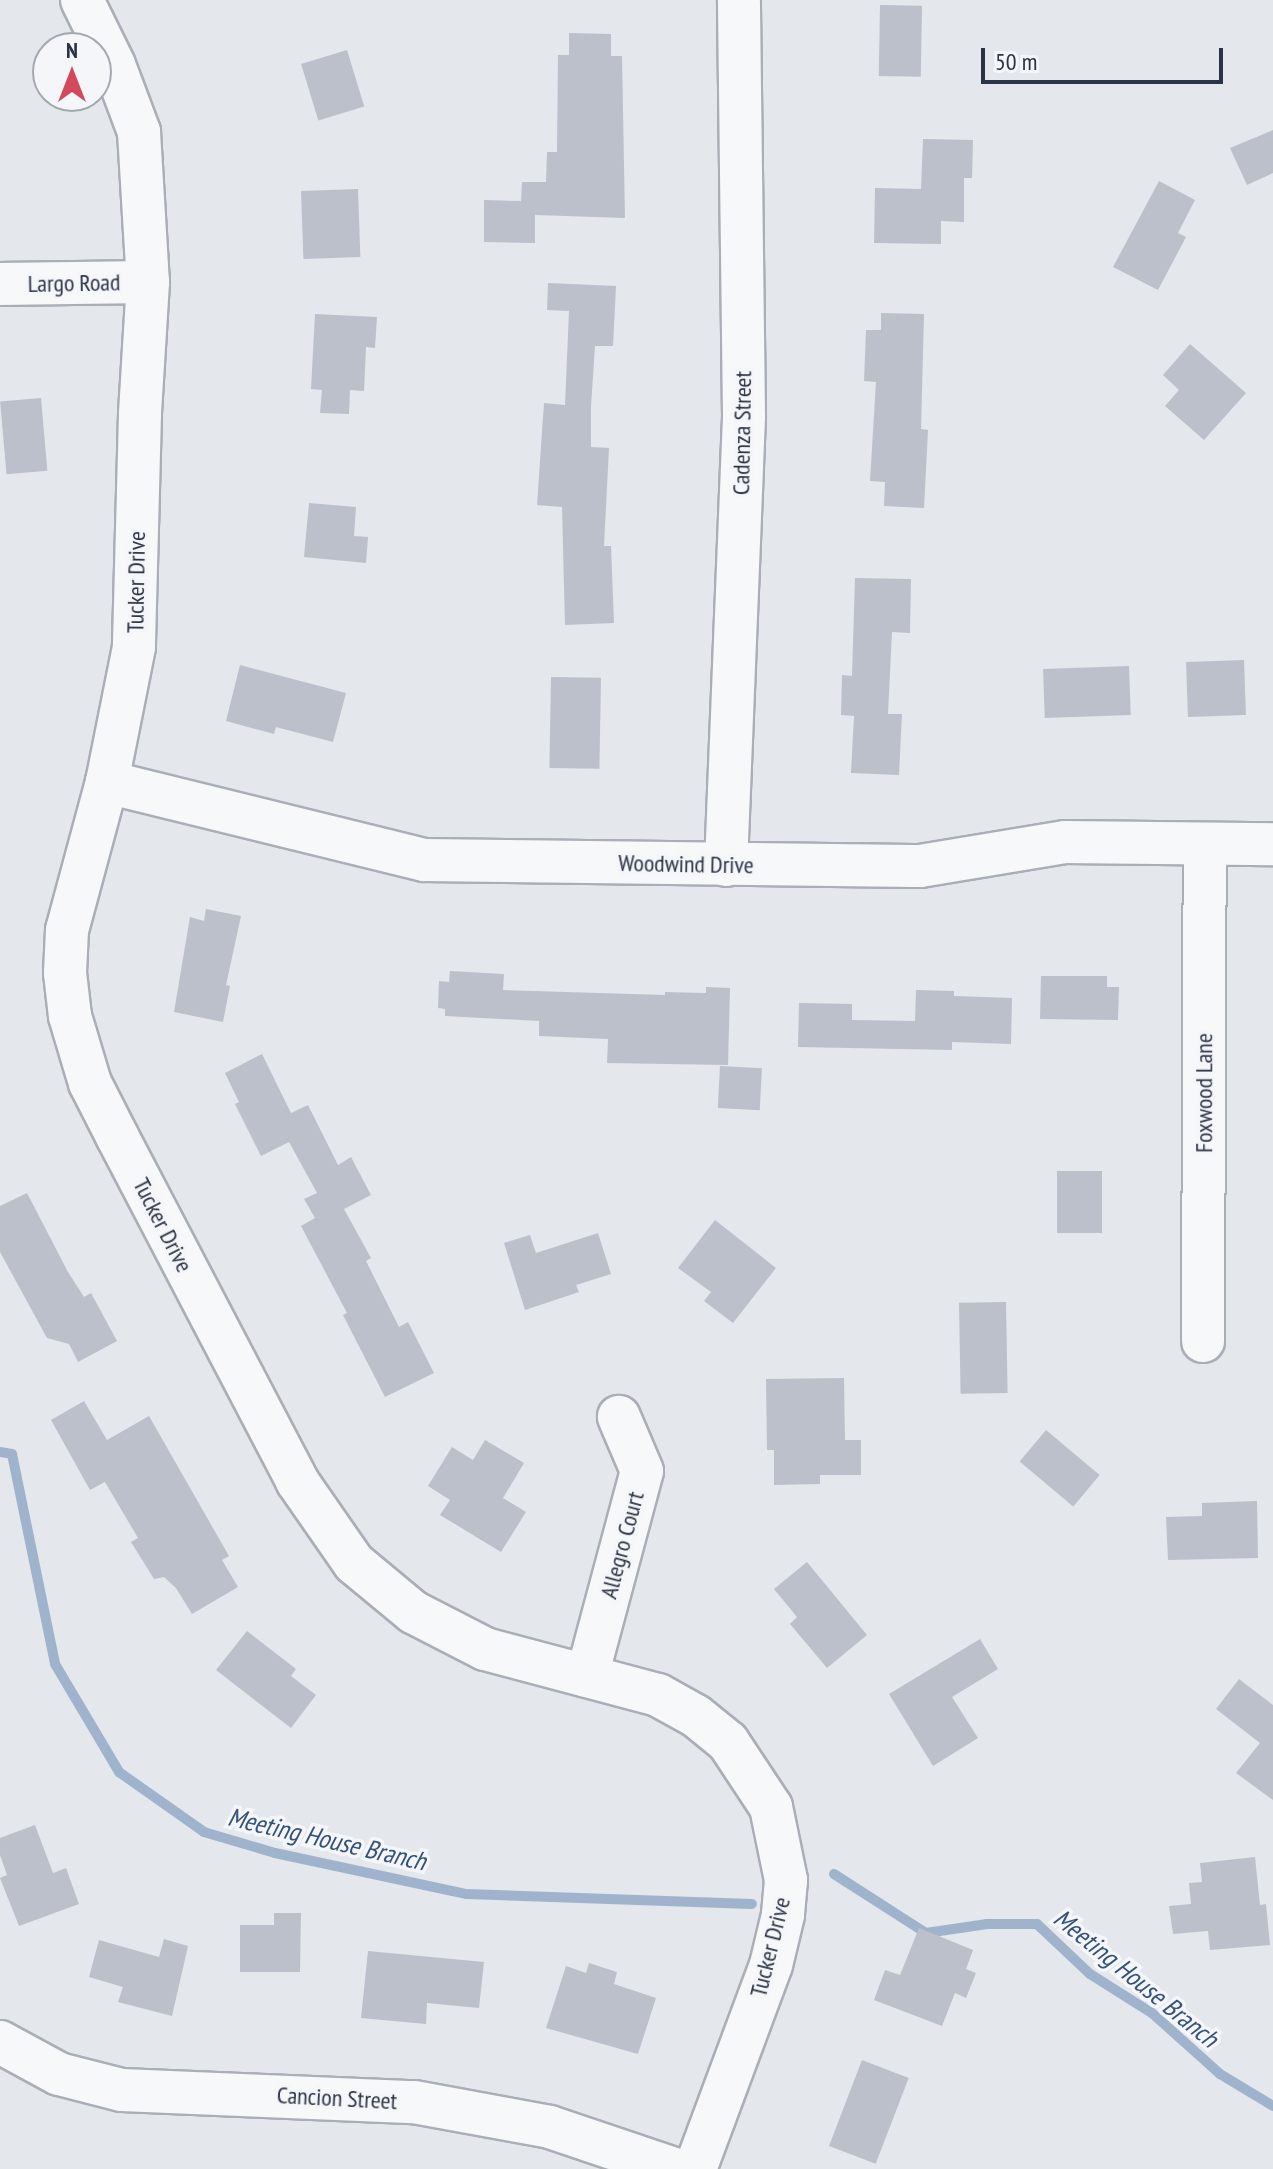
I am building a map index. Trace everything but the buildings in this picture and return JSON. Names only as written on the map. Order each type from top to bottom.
[{"type":"street","name":"Tucker Drive","points":[[82,0],[114,65],[139,132],[148,282],[140,414],[134,647],[107,782],[67,930],[65,973],[70,1016],[90,1083],[297,1481],[354,1563],[413,1612],[485,1649],[658,1695],[696,1716],[728,1742],[755,1778],[771,1807],[781,1843],[786,1880],[783,1915],[771,1965],[695,2169]]},
{"type":"street","name":"Cadenza Street","points":[[726,865],[744,416],[739,0]]},
{"type":"street","name":"Largo Road","points":[[0,284],[148,282]]},
{"type":"street","name":"Woodwind Drive","points":[[107,782],[424,860],[920,866],[1065,842],[1273,844]]},
{"type":"street","name":"Foxwood Lane","points":[[1203,1341],[1205,844]]},
{"type":"street","name":"Allegro Court","points":[[587,1676],[642,1471],[619,1417]]},
{"type":"street","name":"Cancion Street","points":[[0,2042],[59,2074],[122,2090],[327,2097],[439,2105],[550,2127],[674,2169]]},
{"type":"waterway","name":"Meeting House Branch","points":[[0,1452],[12,1454],[55,1664],[119,1772],[204,1832],[275,1853],[467,1894],[752,1904]]},
{"type":"waterway","name":"Meeting House Branch","points":[[834,1874],[926,1933],[987,1924],[1037,1924],[1090,1974],[1152,2013],[1220,2074],[1273,2106]]}]
